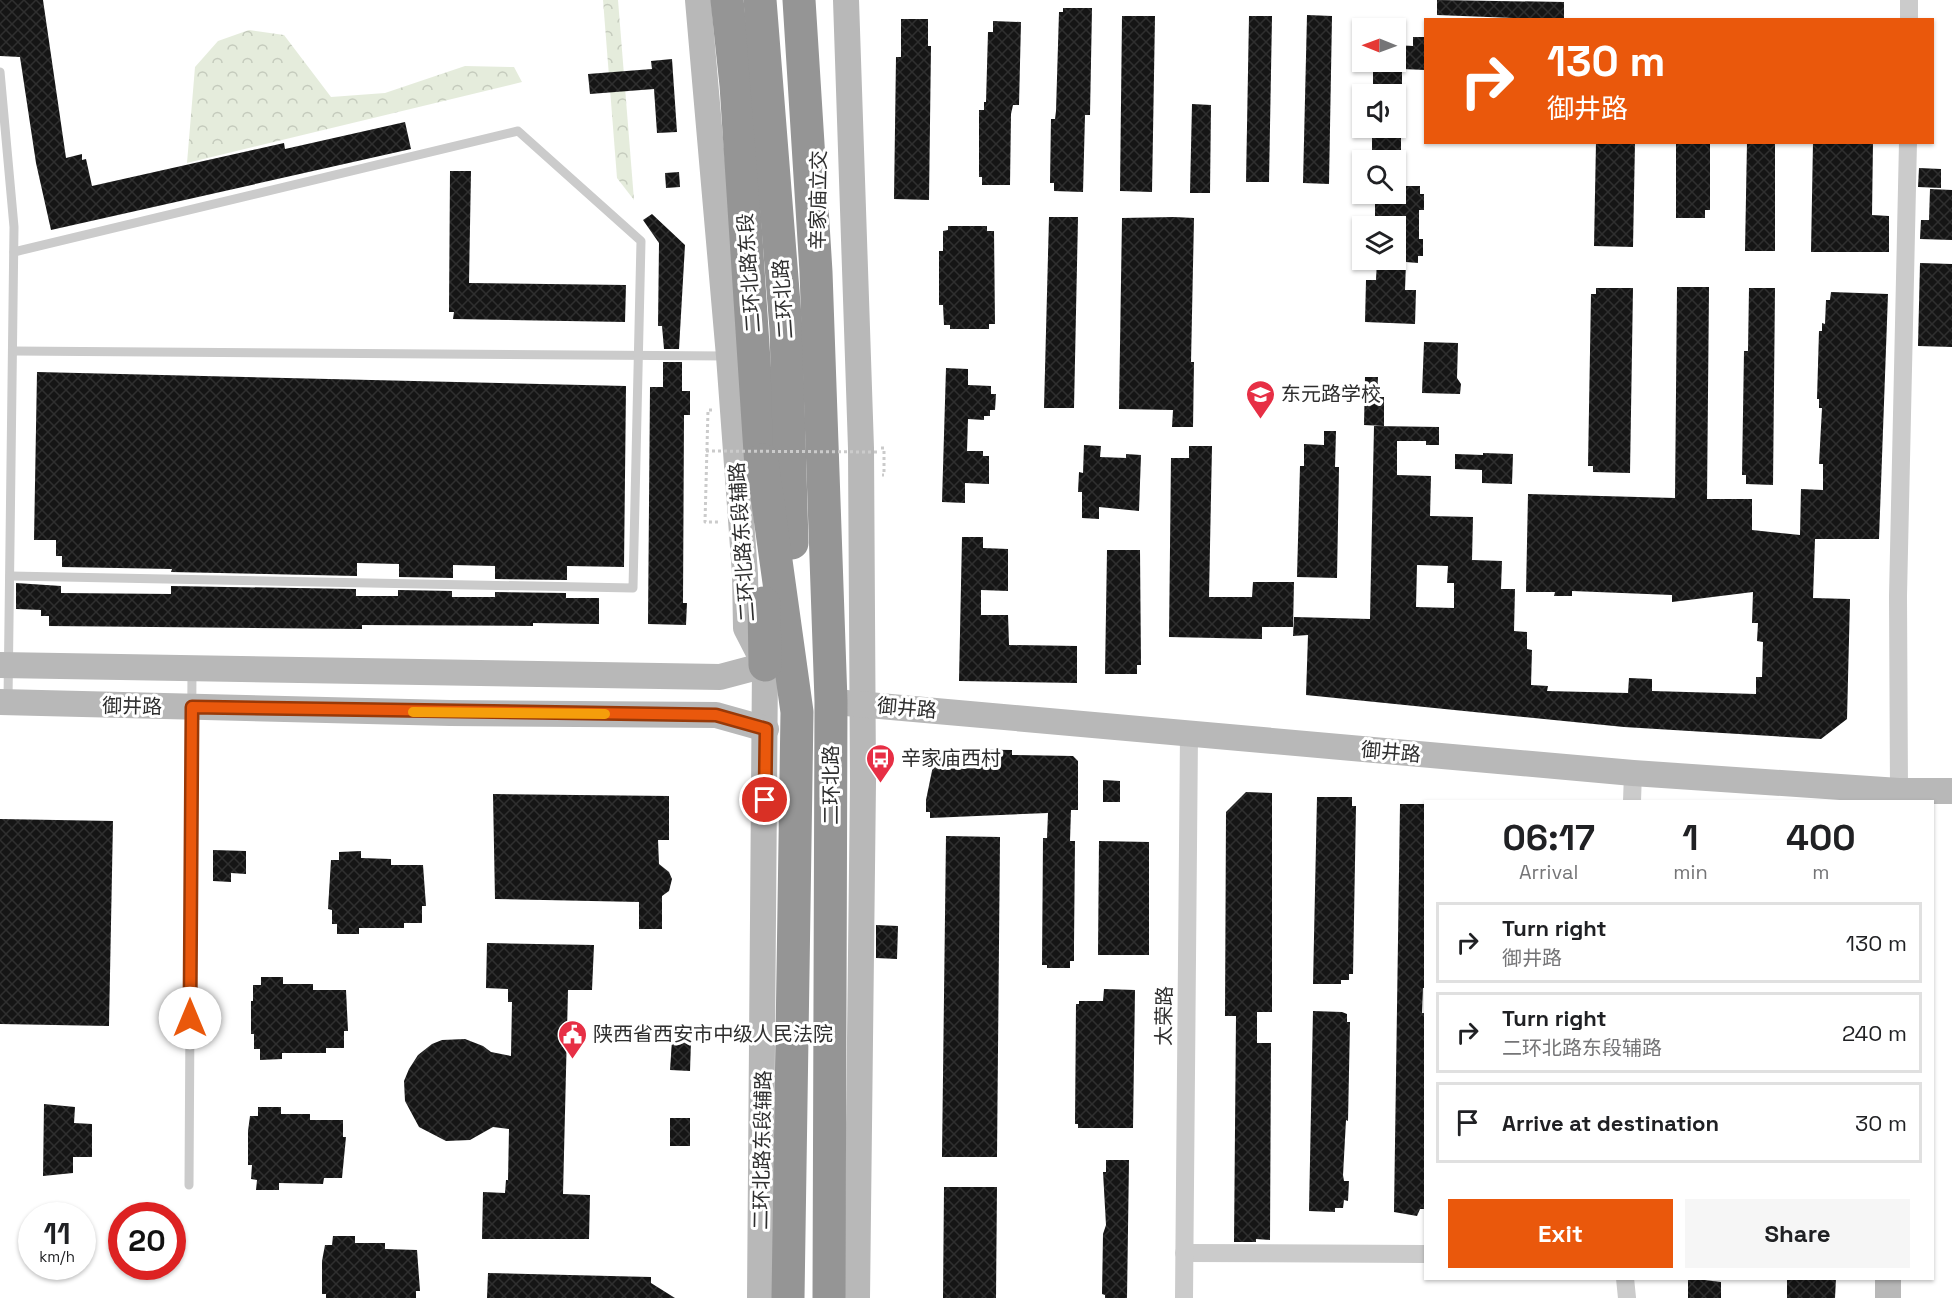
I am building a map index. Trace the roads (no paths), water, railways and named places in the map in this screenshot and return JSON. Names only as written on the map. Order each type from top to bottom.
[{"type":"highway","points":[[727,0],[736,85]]},
{"type":"highway","points":[[735,0],[736,85]]},
{"type":"highway","name":"二环北路","points":[[760,0],[786,329],[797,712],[788,1298]]},
{"type":"highway","name":"辛家庙立交","points":[[799,0],[816,272]]},
{"type":"highway","name":"辛家庙立交","points":[[816,272],[822,0]]},
{"type":"highway","name":"二环北路东段","points":[[736,85],[762,460]]},
{"type":"highway","name":"二环北路","points":[[816,272],[830,638],[847,703],[829,1298]]},
{"type":"highway","points":[[762,460],[765,665]]},
{"type":"highway","name":"二环北路","points":[[762,460],[797,712]]},
{"type":"street","name":"二环北路东段辅路","points":[[698,0],[729,356],[745,574],[746,628],[765,665],[760,1298]]},
{"type":"street","points":[[846,0],[861,448],[847,703],[857,1298]]},
{"type":"street","points":[[1909,0],[1909,18]]},
{"type":"street","points":[[1906,796],[1898,585],[1908,144]]},
{"type":"street","name":"御井路","points":[[4,666],[720,677],[765,665]]},
{"type":"street","name":"御井路","points":[[4,703],[716,715],[766,729]]},
{"type":"street","name":"御井路","points":[[847,703],[1906,796],[1952,791]]},
{"type":"street","name":"太荣路","points":[[1184,1298],[1189,734]]},
{"type":"street","points":[[1632,800],[1633,773]]},
{"type":"street","points":[[1185,1253],[1424,1254]]},
{"type":"street","points":[[1625,1280],[1627,1298]]},
{"type":"street","points":[[1888,1280],[1888,1298]]},
{"type":"street","points":[[1904,1280],[1904,1298]]},
{"type":"lane","points":[[0,78],[14,227],[9,576],[4,703]]},
{"type":"lane","points":[[9,576],[633,588],[641,241],[518,131],[14,252]]},
{"type":"lane","points":[[13,351],[729,356]]},
{"type":"lane","points":[[189,1185],[192,669]]},
{"type":"place","name":"东元路学校","points":[[1260,420]]},
{"type":"place","name":"辛家庙西村","points":[[880,784]]},
{"type":"place","name":"陕西省西安市中级人民法院","points":[[572,1060]]}]
